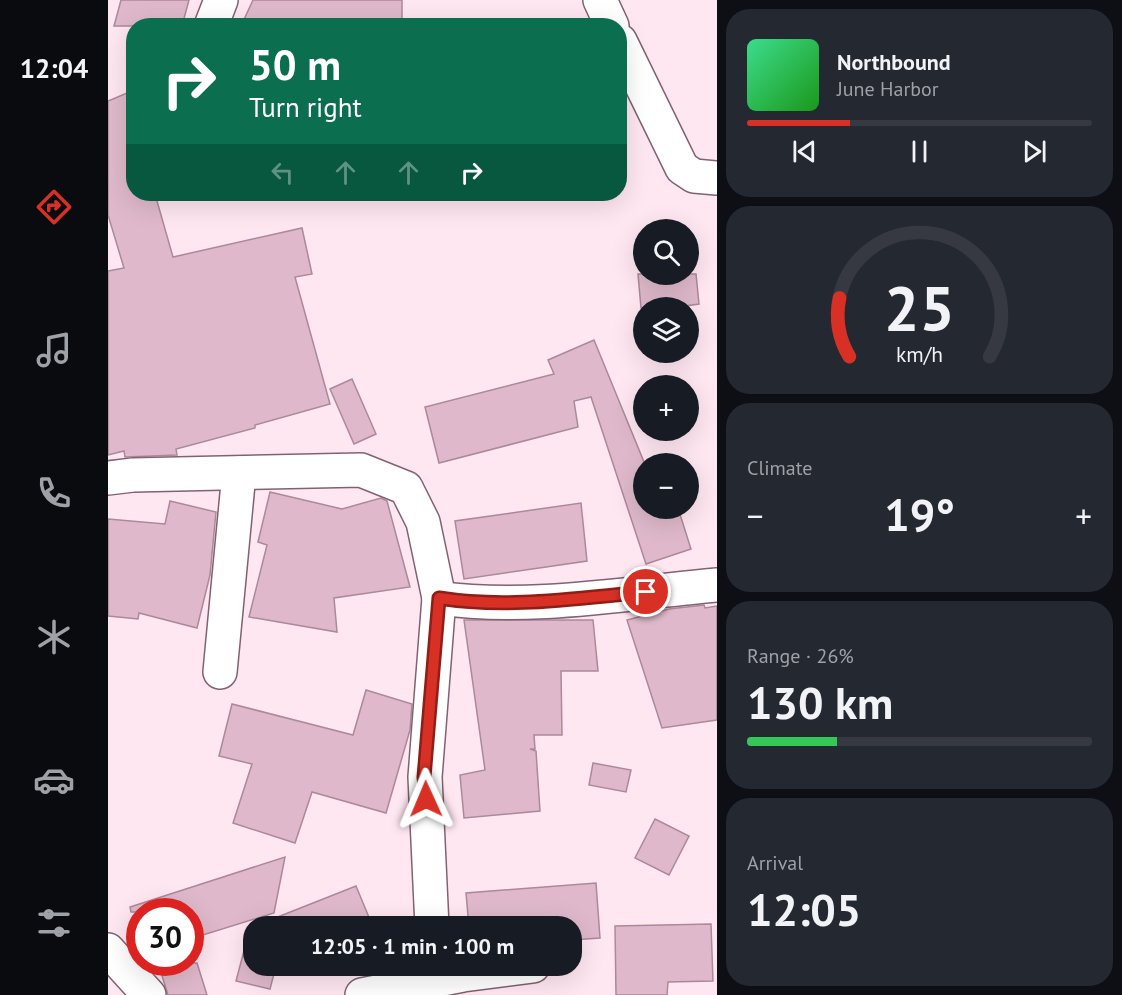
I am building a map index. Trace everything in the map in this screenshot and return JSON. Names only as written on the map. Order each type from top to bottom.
[{"type":"street","points":[[214,18],[221,0]]},
{"type":"street","points":[[600,0],[608,18]]},
{"type":"street","points":[[627,56],[682,168],[694,176],[717,178]]},
{"type":"street","points":[[108,478],[133,475],[361,470],[406,488],[423,522],[439,598],[424,777],[431,916]]},
{"type":"street","points":[[220,672],[239,472]]},
{"type":"street","points":[[439,598],[472,603],[551,601],[717,585]]},
{"type":"street","points":[[108,950],[149,995]]},
{"type":"street","points":[[362,995],[424,976]]},
{"type":"building","points":[[121,0],[189,0],[184,18],[126,18],[126,26],[114,26]]},
{"type":"building","points":[[253,0],[402,0],[402,18],[245,18]]},
{"type":"building","points":[[126,93],[126,201],[157,201],[173,257],[302,228],[312,274],[295,277],[330,404],[255,425],[255,428],[176,449],[177,455],[125,457],[124,451],[108,455],[108,271],[124,268],[108,215],[108,101]]},
{"type":"building","points":[[639,285],[697,285],[698,297],[640,297]]},
{"type":"building","points":[[594,340],[633,435],[633,441],[635,441],[640,453],[633,453],[633,519],[681,519],[691,549],[646,564],[591,397],[574,401],[578,427],[439,463],[425,407],[554,374],[548,360]]},
{"type":"building","points":[[352,379],[376,434],[354,444],[330,389]]},
{"type":"building","points":[[270,492],[342,509],[381,498],[387,501],[410,587],[334,598],[337,632],[249,617],[267,545],[258,542]]},
{"type":"building","points":[[170,501],[216,512],[210,575],[197,628],[139,613],[138,619],[108,616],[108,519],[165,524]]},
{"type":"building","points":[[581,503],[587,561],[464,579],[455,521]]},
{"type":"building","points":[[704,605],[705,608],[717,606],[717,720],[662,728],[627,620],[669,609]]},
{"type":"building","points":[[464,620],[593,620],[598,671],[561,671],[562,735],[534,735],[535,749],[530,749],[536,751],[540,811],[464,818],[460,775],[485,770]]},
{"type":"building","points":[[366,690],[412,704],[410,730],[386,813],[312,792],[295,843],[233,823],[252,764],[219,756],[232,704],[353,735]]},
{"type":"building","points":[[593,763],[631,770],[626,792],[589,785]]},
{"type":"building","points":[[655,819],[689,836],[669,875],[635,858]]},
{"type":"building","points":[[285,857],[274,913],[264,916],[243,916],[243,923],[204,935],[204,898],[158,898]]},
{"type":"building","points":[[596,883],[600,938],[582,939],[582,916],[468,916],[466,893]]},
{"type":"building","points":[[356,886],[368,916],[280,916]]},
{"type":"building","points":[[711,924],[713,981],[668,982],[667,995],[616,995],[615,926]]},
{"type":"building","points":[[243,954],[243,976],[273,976],[270,989],[236,981]]},
{"type":"building","points":[[162,976],[201,976],[207,995],[168,995]]},
{"type":"route","points":[[426,799],[424,777],[439,598],[472,603],[551,601],[646,592]]}]
